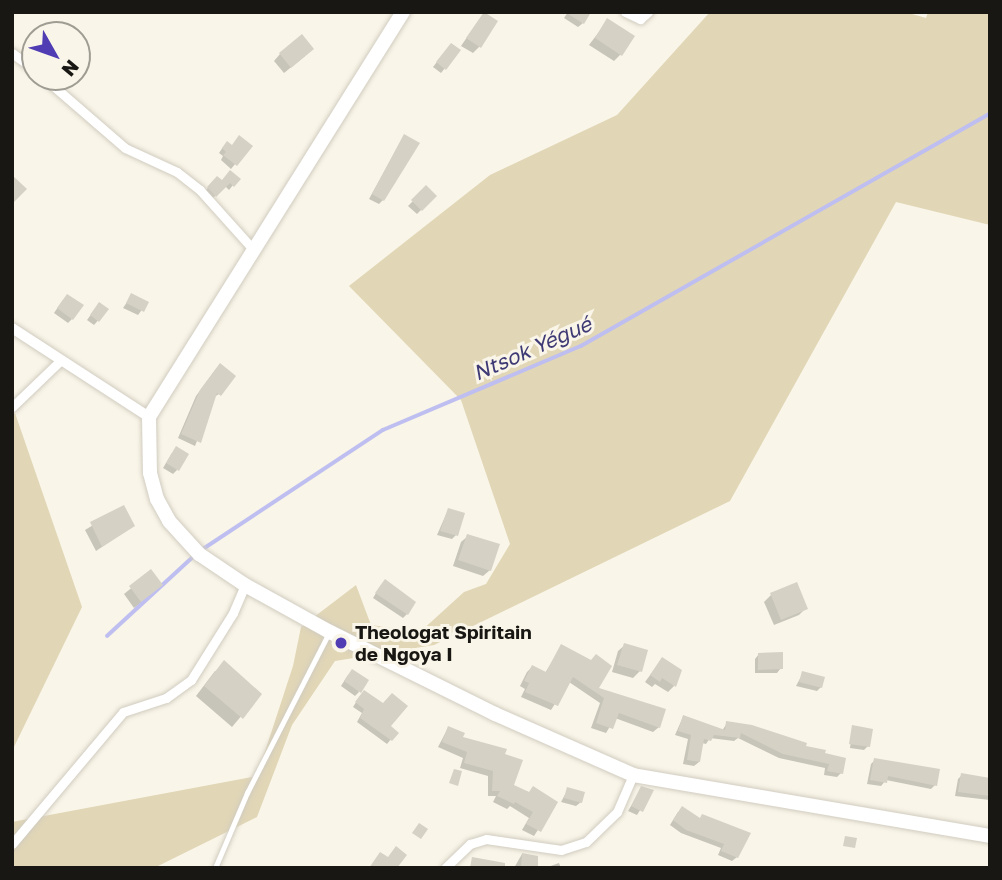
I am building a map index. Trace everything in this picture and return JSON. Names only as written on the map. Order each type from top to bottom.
[{"type":"main road","points":[[404,12],[149,417],[150,473],[157,499],[169,521],[199,554],[245,585],[330,632],[495,714],[633,775],[990,836]]},
{"type":"street","points":[[625,12],[640,19],[648,12]]},
{"type":"street","points":[[59,91],[125,148],[177,172],[200,190],[253,249]]},
{"type":"street","points":[[12,328],[149,417]]},
{"type":"street","points":[[12,407],[60,361]]},
{"type":"street","points":[[12,844],[123,712],[166,698],[191,680],[233,613],[245,585]]},
{"type":"street","points":[[445,868],[470,844],[486,839],[561,850],[586,842],[617,812],[633,775]]},
{"type":"lane","points":[[215,868],[247,793],[330,632]]},
{"type":"shaded area","points":[[710,12],[905,12],[926,18],[928,12],[990,12],[990,225],[896,202],[730,501],[434,645],[335,661],[292,725],[257,817],[154,868],[12,868],[12,822],[257,776],[293,666],[301,627],[356,585],[371,625],[420,632],[464,592],[486,584],[510,544],[461,400],[349,286],[490,175],[617,115]]},
{"type":"shaded area","points":[[15,413],[82,607],[12,751],[12,417]]},
{"type":"building","points":[[484,12],[498,21],[481,48],[466,38]]},
{"type":"building","points":[[565,12],[591,12],[584,24]]},
{"type":"building","points":[[607,18],[635,36],[622,56],[595,38]]},
{"type":"building","points":[[302,34],[314,49],[291,68],[279,53]]},
{"type":"building","points":[[451,43],[461,50],[446,70],[436,62]]},
{"type":"building","points":[[404,134],[420,143],[384,201],[372,194]]},
{"type":"building","points":[[239,135],[253,146],[237,166],[223,155],[226,152],[222,148],[227,141],[232,145]]},
{"type":"building","points":[[230,170],[241,179],[234,187],[230,183],[216,197],[207,187],[217,176],[222,180]]},
{"type":"building","points":[[12,175],[27,189],[12,204]]},
{"type":"building","points":[[426,185],[437,196],[422,211],[411,200]]},
{"type":"building","points":[[131,293],[149,302],[144,312],[126,303]]},
{"type":"building","points":[[67,294],[84,305],[73,320],[57,308]]},
{"type":"building","points":[[99,302],[109,309],[99,322],[90,315]]},
{"type":"building","points":[[220,363],[236,376],[221,396],[217,393],[201,443],[181,434],[200,390]]},
{"type":"building","points":[[176,446],[189,454],[179,471],[166,463]]},
{"type":"building","points":[[124,505],[135,526],[102,547],[90,522]]},
{"type":"building","points":[[448,508],[465,513],[458,536],[440,531]]},
{"type":"building","points":[[467,534],[500,544],[491,571],[458,560]]},
{"type":"building","points":[[151,569],[163,585],[141,602],[129,586]]},
{"type":"building","points":[[385,579],[416,602],[408,615],[375,593]]},
{"type":"building","points":[[797,582],[808,609],[781,620],[770,593]]},
{"type":"building","points":[[624,643],[648,650],[642,672],[617,665]]},
{"type":"building","points":[[561,644],[591,660],[596,654],[612,666],[599,688],[666,709],[660,728],[619,713],[613,729],[596,723],[604,698],[573,677],[558,706],[525,692],[529,683],[524,681],[532,665],[546,672]]},
{"type":"building","points":[[783,652],[783,669],[758,670],[758,653]]},
{"type":"building","points":[[662,657],[682,670],[676,687],[662,678],[660,682],[650,675]]},
{"type":"building","points":[[224,660],[262,694],[243,719],[204,686]]},
{"type":"building","points":[[352,669],[369,680],[361,693],[344,681]]},
{"type":"building","points":[[802,671],[825,677],[822,688],[799,682]]},
{"type":"building","points":[[364,690],[383,703],[392,693],[408,706],[391,726],[399,733],[392,741],[360,718],[364,709],[355,702]]},
{"type":"building","points":[[683,715],[725,730],[726,721],[752,725],[807,743],[806,746],[826,750],[825,753],[846,758],[843,774],[827,771],[829,764],[783,754],[741,733],[740,738],[714,735],[711,741],[704,739],[700,762],[687,760],[691,735],[678,731]]},
{"type":"building","points":[[852,725],[873,729],[870,747],[849,744]]},
{"type":"building","points":[[448,726],[465,733],[463,737],[507,749],[505,754],[523,760],[514,785],[529,792],[533,786],[558,802],[541,832],[526,824],[533,812],[497,796],[500,791],[492,791],[493,771],[464,763],[467,752],[442,742]]},
{"type":"building","points":[[874,758],[940,769],[937,786],[888,776],[887,783],[870,780]]},
{"type":"building","points":[[454,769],[462,771],[458,786],[449,783]]},
{"type":"building","points":[[961,773],[990,778],[990,796],[958,792]]},
{"type":"building","points":[[641,786],[654,790],[643,812],[631,806]]},
{"type":"building","points":[[567,787],[585,792],[582,803],[564,798]]},
{"type":"building","points":[[682,806],[700,818],[702,814],[751,833],[738,858],[721,851],[724,844],[686,830],[673,820]]},
{"type":"building","points":[[419,823],[428,829],[421,839],[412,833]]},
{"type":"building","points":[[845,836],[857,838],[855,848],[843,846]]},
{"type":"building","points":[[396,846],[407,855],[397,868],[369,868],[380,852],[388,857]]},
{"type":"building","points":[[522,853],[538,856],[538,868],[521,868]]},
{"type":"building","points":[[472,857],[505,863],[505,868],[470,868]]},
{"type":"waterway","name":"Ntsok Yégué","points":[[200,551],[383,430],[581,346],[990,114]]},
{"type":"waterway","name":"Ntsok Yégué","points":[[107,636],[194,556]]},
{"type":"place","name":"Theologat Spiritain de Ngoya I","points":[[341,643]]}]
